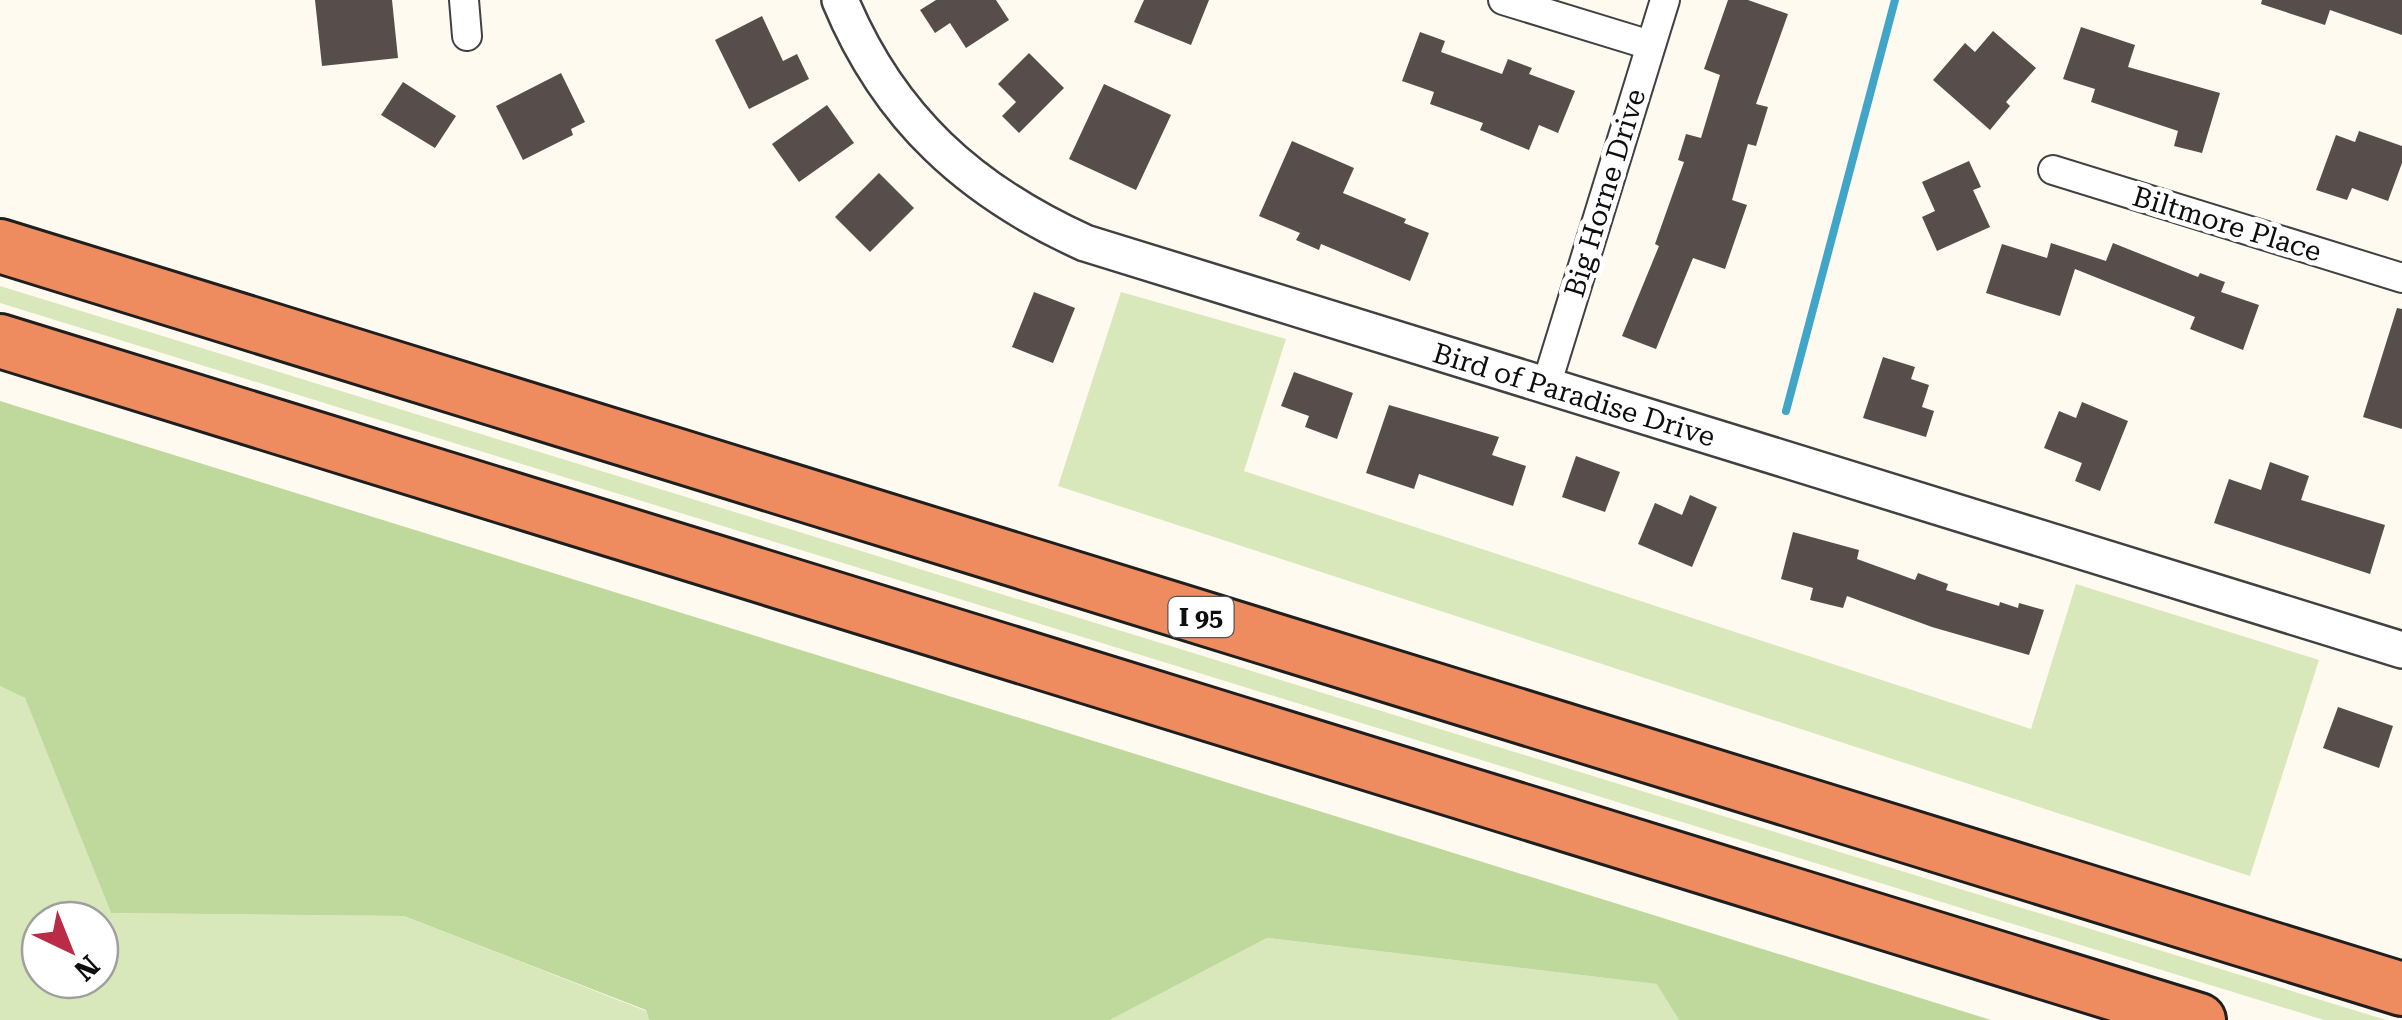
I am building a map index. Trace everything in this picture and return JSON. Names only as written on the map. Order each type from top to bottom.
[{"type":"highway","name":"I 95","points":[[0,246],[2402,989]]},
{"type":"highway","points":[[0,341],[2199,1020]]},
{"type":"street","points":[[464,0],[468,36]]},
{"type":"street","name":"Bird of Paradise Drive","points":[[840,0],[869,59],[916,123],[979,184],[1030,217],[1110,252],[2402,650]]},
{"type":"street","points":[[1503,0],[1650,45]]},
{"type":"street","name":"Big Horne Drive","points":[[1546,386],[1664,0]]},
{"type":"street","name":"Biltmore Place","points":[[2053,170],[2402,278]]},
{"type":"green space","points":[[0,286],[2386,1020],[2324,1020],[0,303]]},
{"type":"green space","points":[[1121,292],[1286,339],[1244,471],[2031,729],[2076,584],[2319,660],[2250,876],[1058,486]]},
{"type":"green space","points":[[0,401],[1991,1020],[1679,1020],[1657,984],[1267,938],[1110,1020],[649,1020],[646,1010],[404,916],[120,913],[120,900],[106,900],[25,698],[0,686]]},
{"type":"green space","points":[[0,686],[25,698],[106,900],[20,900],[20,1000],[120,1000],[120,913],[404,916],[646,1011],[649,1020],[0,1020]]},
{"type":"green space","points":[[1267,938],[1658,984],[1679,1020],[1110,1020]]},
{"type":"building","points":[[315,0],[392,0],[398,58],[322,66]]},
{"type":"building","points":[[936,0],[996,0],[1009,20],[966,48],[950,23],[935,33],[920,10]]},
{"type":"building","points":[[1144,0],[1209,0],[1191,45],[1134,22]]},
{"type":"building","points":[[1728,0],[1748,0],[1788,14],[1756,104],[1768,107],[1756,146],[1748,144],[1732,200],[1747,205],[1725,269],[1693,258],[1656,349],[1622,336],[1659,246],[1655,244],[1684,162],[1678,160],[1686,134],[1701,138],[1720,75],[1704,69]]},
{"type":"building","points":[[2262,0],[2402,0],[2402,35],[2330,10],[2325,25],[2261,4]]},
{"type":"building","points":[[762,16],[783,61],[797,54],[809,79],[749,109],[715,40]]},
{"type":"building","points":[[2081,27],[2135,45],[2128,67],[2220,93],[2202,153],[2174,146],[2178,131],[2091,102],[2095,89],[2063,79]]},
{"type":"building","points":[[1993,31],[2036,68],[2006,102],[2010,106],[1990,130],[1933,80],[1965,43],[1975,52]]},
{"type":"building","points":[[1420,32],[1445,41],[1441,52],[1502,74],[1508,59],[1532,68],[1529,74],[1575,91],[1558,133],[1539,125],[1529,150],[1480,130],[1483,123],[1430,104],[1434,92],[1402,81]]},
{"type":"building","points":[[1029,53],[1064,88],[1019,133],[1002,116],[1016,102],[998,84]]},
{"type":"building","points":[[561,73],[585,122],[571,129],[573,135],[523,160],[496,106]]},
{"type":"building","points":[[403,82],[456,116],[435,148],[381,115]]},
{"type":"building","points":[[1104,84],[1171,115],[1136,190],[1069,159]]},
{"type":"building","points":[[827,105],[854,143],[799,182],[772,144]]},
{"type":"building","points":[[2359,131],[2402,146],[2402,163],[2388,201],[2352,188],[2347,200],[2316,190],[2336,135],[2355,142]]},
{"type":"building","points":[[1292,141],[1354,168],[1343,193],[1429,233],[1410,281],[1321,244],[1319,250],[1296,240],[1300,233],[1259,216]]},
{"type":"building","points":[[1969,161],[1981,187],[1973,190],[1990,227],[1937,251],[1922,217],[1935,211],[1922,182]]},
{"type":"building","points":[[879,173],[914,208],[870,252],[835,217]]},
{"type":"building","points":[[2051,243],[2106,261],[2113,243],[2198,277],[2200,273],[2225,282],[2221,292],[2259,305],[2243,350],[2190,329],[2195,317],[2075,269],[2060,316],[1986,293],[2002,244],[2047,258]]},
{"type":"building","points":[[1034,292],[1075,308],[1053,363],[1012,347]]},
{"type":"building","points":[[2397,308],[2402,309],[2402,429],[2363,417]]},
{"type":"building","points":[[1883,357],[1915,367],[1911,379],[1929,385],[1922,407],[1934,411],[1926,437],[1863,418]]},
{"type":"building","points":[[1294,372],[1353,393],[1337,439],[1305,427],[1309,416],[1281,406]]},
{"type":"building","points":[[2082,402],[2128,421],[2100,491],[2075,481],[2082,463],[2044,448],[2059,411],[2076,418]]},
{"type":"building","points":[[1389,405],[1499,437],[1492,455],[1526,466],[1513,506],[1419,474],[1414,489],[1366,473]]},
{"type":"building","points":[[1576,456],[1620,472],[1605,512],[1562,497]]},
{"type":"building","points":[[2270,462],[2309,476],[2301,500],[2385,525],[2370,574],[2214,523],[2229,479],[2261,490]]},
{"type":"building","points":[[1690,495],[1717,507],[1692,567],[1638,544],[1655,503],[1682,515]]},
{"type":"building","points":[[1793,532],[1859,550],[1857,559],[1915,580],[1918,573],[1948,584],[1946,590],[1999,606],[2000,602],[2018,608],[2019,603],[2044,610],[2029,655],[1932,627],[1847,596],[1843,608],[1810,600],[1813,588],[1781,579]]},
{"type":"building","points":[[2338,707],[2393,726],[2379,768],[2323,748]]},
{"type":"waterway","points":[[1786,411],[1895,0]]}]
